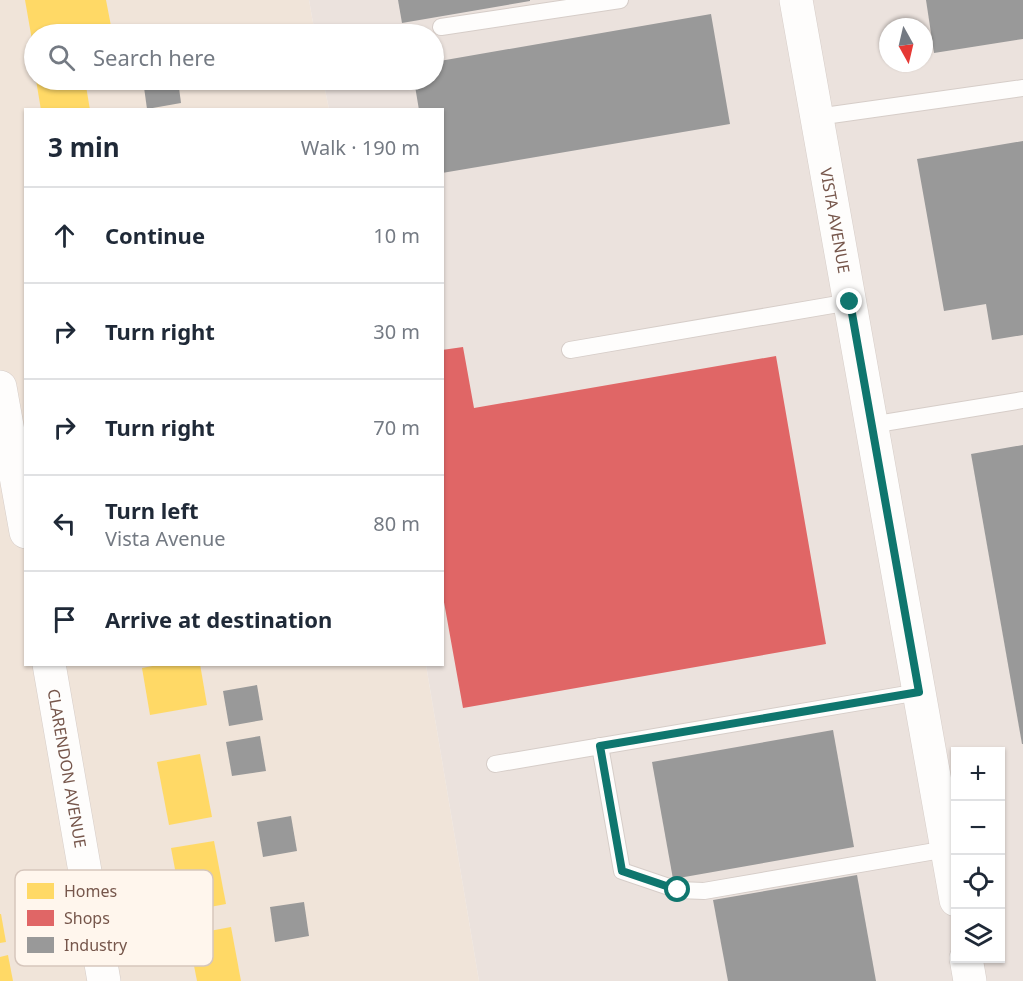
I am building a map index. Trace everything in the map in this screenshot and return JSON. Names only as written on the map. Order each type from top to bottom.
[{"type":"street","name":"VISTA AVENUE","points":[[796,0],[951,872]]},
{"type":"street","points":[[0,387],[24,521]]},
{"type":"street","name":"CLARENDON AVENUE","points":[[49,666],[85,870]]},
{"type":"street","points":[[967,963],[970,981]]},
{"type":"street","name":"CLARENDON AVENUE","points":[[101,966],[104,981]]},
{"type":"lane","points":[[444,27],[620,0]]},
{"type":"lane","points":[[817,117],[1023,88]]},
{"type":"lane","points":[[570,351],[850,302]]},
{"type":"lane","points":[[871,425],[1023,400]]},
{"type":"lane","points":[[495,764],[919,692]]},
{"type":"lane","points":[[600,746],[622,871],[678,890],[704,891],[947,849]]},
{"type":"shaded area","points":[[0,0],[309,0],[313,24],[24,24],[24,90],[325,90],[329,108],[24,108],[24,666],[426,666],[479,981],[0,981]]},
{"type":"shaded area","points":[[309,0],[1023,0],[1023,981],[479,981],[426,666],[444,666],[444,108],[329,108],[325,90],[444,90],[444,24],[313,24]]},
{"type":"building: Homes","points":[[25,0],[106,0],[111,24],[29,24]]},
{"type":"building: Homes","points":[[38,90],[87,90],[90,108],[41,108]]},
{"type":"building: Homes","points":[[200,666],[207,705],[150,715],[142,668]]},
{"type":"building: Homes","points":[[200,754],[212,817],[169,825],[157,762]]},
{"type":"building: Homes","points":[[214,841],[226,904],[213,906],[213,870],[175,870],[171,848]]},
{"type":"building: Homes","points":[[0,914],[6,942],[0,943]]},
{"type":"building: Homes","points":[[231,927],[241,981],[197,981],[194,966],[213,966],[213,930]]},
{"type":"building: Homes","points":[[8,955],[13,981],[0,981],[0,957]]},
{"type":"building: Shops","points":[[463,347],[474,408],[776,356],[826,644],[463,708],[444,602],[444,350]]},
{"type":"building: Industry","points":[[398,0],[530,0],[530,1],[402,23]]},
{"type":"building: Industry","points":[[926,0],[1023,0],[1023,39],[934,53],[933,18],[929,18]]},
{"type":"building: Industry","points":[[711,14],[730,124],[444,173],[444,108],[419,108],[416,90],[444,90],[444,60]]},
{"type":"building: Industry","points":[[144,90],[179,90],[181,103],[147,108]]},
{"type":"building: Industry","points":[[1023,141],[1023,335],[992,340],[986,304],[944,311],[917,159]]},
{"type":"building: Industry","points":[[1023,445],[1023,744],[1022,744],[971,454]]},
{"type":"building: Industry","points":[[257,685],[263,720],[229,726],[223,691]]},
{"type":"building: Industry","points":[[833,730],[854,847],[673,879],[652,762]]},
{"type":"building: Industry","points":[[260,736],[266,771],[232,776],[226,742]]},
{"type":"building: Industry","points":[[291,816],[297,851],[263,857],[257,822]]},
{"type":"building: Industry","points":[[857,875],[876,981],[728,981],[713,900]]},
{"type":"building: Industry","points":[[304,902],[309,936],[275,942],[270,907]]},
{"type":"route","points":[[678,890],[622,871],[600,746],[919,692],[850,302]]}]
